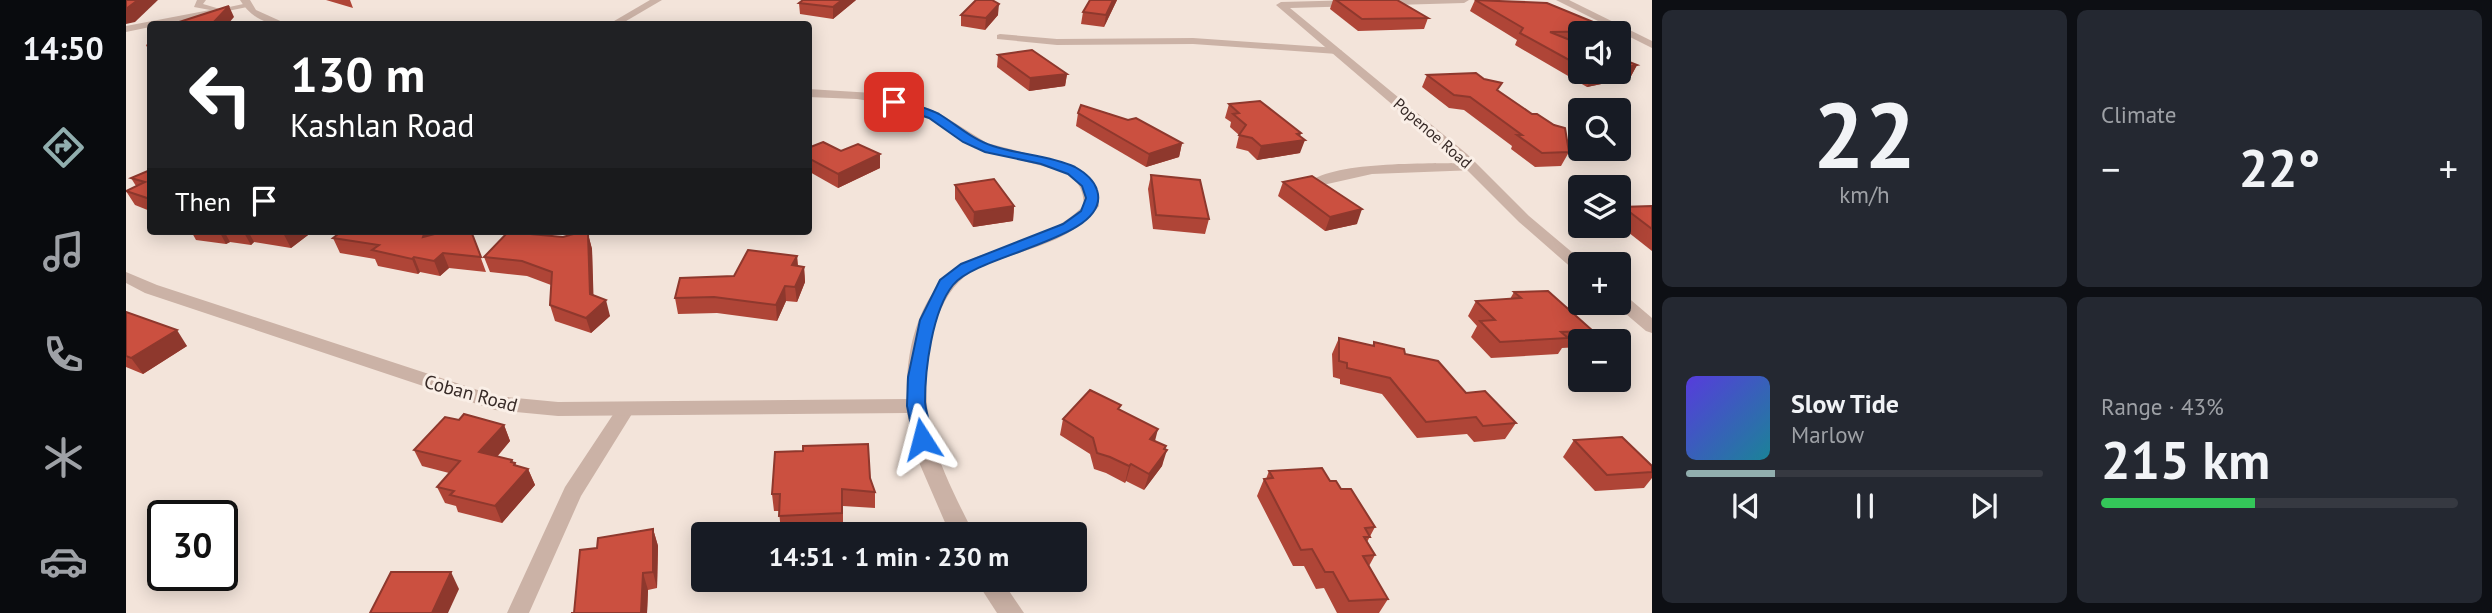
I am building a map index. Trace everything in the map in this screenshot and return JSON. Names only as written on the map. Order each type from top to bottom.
[{"type":"street","points":[[619,21],[657,0]]},
{"type":"street","name":"Popenoe Road","points":[[1464,0],[1281,5],[1472,167],[1524,219],[1568,257]]},
{"type":"street","points":[[1561,0],[1650,43]]},
{"type":"street","points":[[246,3],[260,16],[274,21]]},
{"type":"street","points":[[812,93],[873,98],[921,110],[977,144],[1002,153],[1044,160],[1073,171],[1092,190],[1092,206],[1078,221],[1051,235],[966,267],[946,283],[929,320],[917,377],[916,406],[922,439],[956,522]]},
{"type":"street","name":"Coban Road","points":[[126,277],[151,289],[495,403],[558,410],[916,406]]},
{"type":"street","points":[[1631,309],[1652,327]]},
{"type":"street","points":[[996,592],[1011,613]]},
{"type":"lane","points":[[202,0],[197,5],[232,8]]},
{"type":"lane","points":[[166,21],[246,3]]},
{"type":"lane","points":[[126,29],[147,25]]},
{"type":"lane","points":[[1000,37],[1057,42],[1182,41],[1337,51]]},
{"type":"lane","points":[[1314,183],[1339,174],[1368,170],[1472,167]]},
{"type":"lane","points":[[518,613],[572,493],[626,409]]},
{"type":"building","points":[[126,0],[138,0],[126,9]]},
{"type":"building","points":[[803,0],[842,0],[833,7],[799,3]]},
{"type":"building","points":[[976,0],[992,0],[999,4],[986,18],[961,15]]},
{"type":"building","points":[[1090,0],[1113,0],[1106,15],[1083,12]]},
{"type":"building","points":[[1336,0],[1397,0],[1428,18],[1362,19]]},
{"type":"building","points":[[1475,0],[1547,3],[1591,21],[1568,21],[1568,32],[1550,32],[1568,39],[1568,59],[1520,33],[1523,28]]},
{"type":"building","points":[[229,6],[215,21],[182,21]]},
{"type":"building","points":[[1032,50],[1067,74],[1030,78],[998,55]]},
{"type":"building","points":[[1476,73],[1484,79],[1502,83],[1497,90],[1532,114],[1565,128],[1568,152],[1542,153],[1470,97],[1454,95],[1427,75]]},
{"type":"building","points":[[1260,101],[1301,133],[1297,134],[1305,140],[1261,146],[1252,138],[1239,135],[1246,125],[1233,114],[1239,113],[1229,104]]},
{"type":"building","points":[[1081,105],[1128,120],[1136,118],[1182,143],[1149,154],[1078,113]]},
{"type":"building","points":[[823,142],[841,151],[858,144],[880,154],[838,174],[812,160],[812,146]]},
{"type":"building","points":[[147,171],[147,198],[126,191],[145,182],[131,178]]},
{"type":"building","points":[[1151,175],[1200,180],[1209,219],[1156,215]]},
{"type":"building","points":[[1312,176],[1362,209],[1330,217],[1283,182]]},
{"type":"building","points":[[994,179],[1014,206],[974,212],[955,185]]},
{"type":"building","points":[[1652,206],[1652,229],[1631,213],[1631,207]]},
{"type":"building","points":[[337,235],[473,235],[481,257],[443,253],[434,261],[414,257],[412,259],[372,250],[379,245],[333,238]]},
{"type":"building","points":[[505,235],[588,235],[590,294],[606,300],[586,318],[550,305],[552,272],[522,261],[484,257]]},
{"type":"building","points":[[748,250],[797,256],[792,265],[804,267],[795,287],[785,286],[776,305],[714,297],[675,298],[680,278],[734,276]]},
{"type":"building","points":[[1548,291],[1568,309],[1568,315],[1575,315],[1591,329],[1568,329],[1568,332],[1561,332],[1568,338],[1500,342],[1480,321],[1495,320],[1476,301],[1521,298],[1514,292]]},
{"type":"building","points":[[126,312],[177,330],[131,358],[126,356]]},
{"type":"building","points":[[1339,338],[1374,346],[1374,342],[1404,349],[1405,354],[1438,361],[1466,393],[1485,391],[1516,423],[1483,426],[1476,417],[1426,422],[1390,378],[1347,368],[1347,363],[1339,361]]},
{"type":"building","points":[[1090,390],[1121,405],[1118,409],[1158,429],[1150,439],[1166,446],[1164,449],[1167,450],[1149,474],[1131,464],[1129,466],[1097,453],[1093,438],[1063,419]]},
{"type":"building","points":[[464,414],[504,425],[479,452],[512,460],[514,465],[528,469],[495,506],[450,495],[454,491],[437,487],[460,461],[414,450],[445,417],[459,420]]},
{"type":"building","points":[[1622,437],[1652,466],[1652,472],[1607,475],[1574,440]]},
{"type":"building","points":[[868,444],[870,478],[875,492],[842,489],[842,513],[779,516],[780,494],[772,494],[775,452],[803,451],[803,446]]},
{"type":"building","points":[[1322,468],[1330,481],[1336,481],[1341,489],[1351,489],[1375,527],[1365,528],[1370,537],[1364,537],[1375,555],[1363,556],[1388,599],[1349,601],[1333,572],[1325,572],[1312,549],[1301,550],[1264,479],[1273,478],[1269,471]]},
{"type":"building","points":[[653,529],[653,572],[643,573],[641,613],[574,613],[580,550],[597,548],[598,538]]},
{"type":"building","points":[[391,572],[451,572],[432,613],[370,613]]},
{"type":"route","points":[[894,102],[921,110],[967,139],[990,149],[1061,165],[1083,178],[1092,190],[1093,198],[1092,206],[1086,214],[1068,227],[966,267],[946,283],[933,306],[917,377],[916,406],[922,439]]}]
